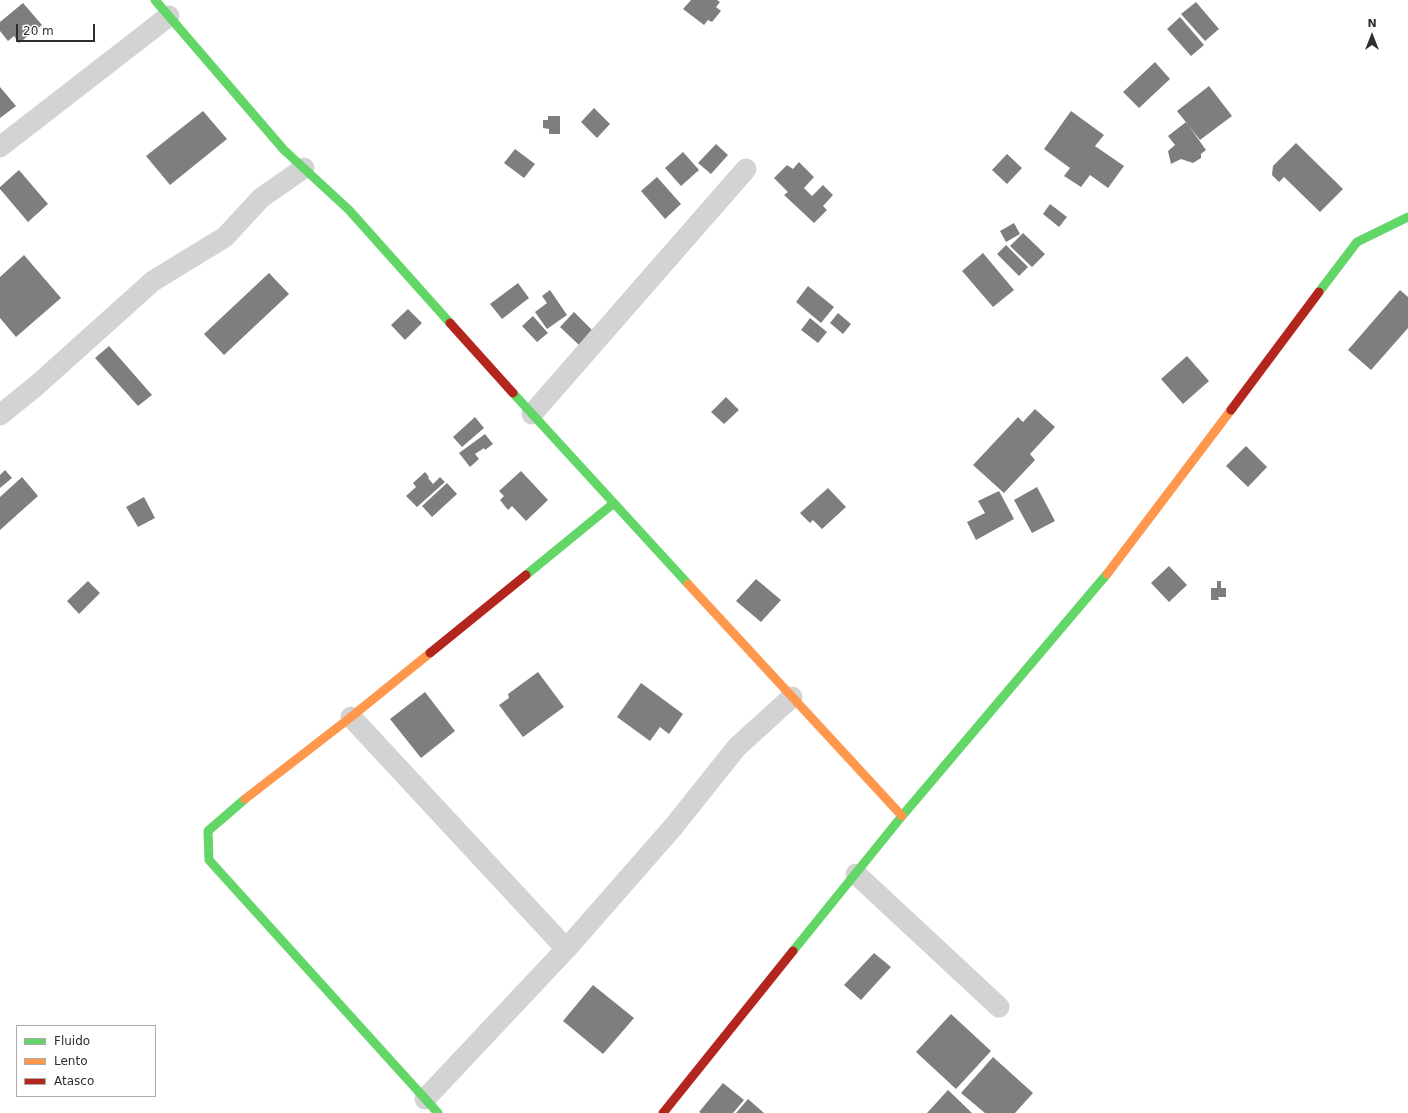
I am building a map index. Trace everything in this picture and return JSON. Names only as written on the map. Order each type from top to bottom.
[{"type":"street","points":[[155,0],[284,150],[349,210],[532,414],[902,816]]},
{"type":"street","points":[[0,147],[169,16]]},
{"type":"street","points":[[0,415],[36,386],[153,281],[224,237],[261,198],[304,168]]},
{"type":"street","points":[[532,414],[746,169]]},
{"type":"street","points":[[663,1113],[902,816],[1118,560],[1357,242],[1408,217]]},
{"type":"street","points":[[614,503],[351,717],[239,803],[208,830],[209,860],[432,1106],[674,826],[737,747],[792,697]]},
{"type":"street","points":[[351,717],[560,941],[568,947]]},
{"type":"street","points":[[856,874],[999,1007]]},
{"type":"building","points":[[691,0],[717,0],[720,2],[716,7],[721,11],[712,22],[708,20],[704,25],[683,9]]},
{"type":"building","points":[[1196,2],[1219,29],[1205,41],[1181,14]]},
{"type":"building","points":[[23,3],[42,25],[19,43],[14,36],[8,41],[0,31],[0,22]]},
{"type":"building","points":[[1180,17],[1204,45],[1191,56],[1167,29]]},
{"type":"building","points":[[1155,62],[1170,79],[1139,108],[1123,92]]},
{"type":"building","points":[[1209,86],[1232,116],[1200,140],[1177,111]]},
{"type":"building","points":[[0,87],[16,106],[0,118]]},
{"type":"building","points":[[594,108],[610,124],[597,138],[581,122]]},
{"type":"building","points":[[203,111],[227,139],[170,185],[146,156]]},
{"type":"building","points":[[1071,111],[1104,135],[1095,146],[1124,166],[1108,188],[1090,175],[1081,187],[1064,176],[1070,168],[1044,149]]},
{"type":"building","points":[[548,116],[560,116],[560,134],[549,134],[549,129],[543,128],[543,120],[548,120]]},
{"type":"building","points":[[1186,122],[1206,150],[1201,154],[1201,158],[1193,163],[1181,159],[1171,164],[1168,151],[1175,145],[1168,136]]},
{"type":"building","points":[[1296,143],[1343,189],[1320,212],[1284,177],[1279,182],[1272,175],[1273,166]]},
{"type":"building","points":[[716,144],[728,155],[711,174],[698,163]]},
{"type":"building","points":[[515,149],[535,164],[524,178],[504,163]]},
{"type":"building","points":[[683,152],[699,170],[681,186],[665,168]]},
{"type":"building","points":[[1007,154],[1022,168],[1007,184],[992,170]]},
{"type":"building","points":[[799,162],[814,177],[804,188],[812,196],[823,185],[833,195],[823,206],[827,210],[814,223],[784,195],[788,192],[774,178],[787,165],[793,169]]},
{"type":"building","points":[[19,170],[48,204],[28,222],[0,189],[0,187]]},
{"type":"building","points":[[657,177],[681,204],[665,219],[641,191]]},
{"type":"building","points":[[1050,204],[1067,217],[1059,227],[1043,214]]},
{"type":"building","points":[[1014,223],[1020,234],[1006,242],[1000,231]]},
{"type":"building","points":[[1023,233],[1045,254],[1032,267],[1010,246]]},
{"type":"building","points":[[1006,245],[1028,267],[1019,276],[997,254]]},
{"type":"building","points":[[983,253],[1014,290],[993,307],[962,271]]},
{"type":"building","points":[[24,255],[61,298],[16,337],[0,318],[0,277]]},
{"type":"building","points":[[269,273],[289,294],[224,355],[204,334]]},
{"type":"building","points":[[518,283],[529,298],[502,319],[490,304]]},
{"type":"building","points":[[808,286],[834,307],[821,323],[796,302]]},
{"type":"building","points":[[550,290],[567,315],[547,329],[535,312],[547,303],[542,296]]},
{"type":"building","points":[[1400,290],[1408,297],[1408,328],[1371,370],[1348,350]]},
{"type":"building","points":[[408,309],[422,323],[405,340],[391,325]]},
{"type":"building","points":[[574,312],[593,331],[579,345],[560,327]]},
{"type":"building","points":[[838,313],[851,324],[843,334],[830,323]]},
{"type":"building","points":[[533,316],[548,333],[537,342],[522,326]]},
{"type":"building","points":[[810,318],[827,332],[818,343],[801,330]]},
{"type":"building","points":[[109,346],[152,395],[138,406],[95,358]]},
{"type":"building","points":[[1187,356],[1209,381],[1183,404],[1161,379]]},
{"type":"building","points":[[726,397],[739,410],[724,424],[711,412]]},
{"type":"building","points":[[1035,409],[1055,427],[1030,454],[1035,460],[1004,493],[973,465],[1018,417],[1023,422]]},
{"type":"building","points":[[475,417],[484,428],[462,447],[453,437]]},
{"type":"building","points":[[485,434],[493,444],[485,450],[484,448],[475,454],[479,459],[470,467],[459,453]]},
{"type":"building","points":[[1246,446],[1267,467],[1248,487],[1226,466]]},
{"type":"building","points":[[5,470],[12,478],[0,488],[0,475]]},
{"type":"building","points":[[521,471],[548,500],[526,521],[512,506],[508,510],[500,500],[504,496],[499,491]]},
{"type":"building","points":[[425,472],[433,484],[440,477],[445,482],[417,507],[406,496],[416,487],[413,483]]},
{"type":"building","points":[[22,477],[38,496],[0,530],[0,497]]},
{"type":"building","points":[[447,483],[457,494],[432,517],[422,506]]},
{"type":"building","points":[[1037,487],[1055,521],[1032,533],[1014,500]]},
{"type":"building","points":[[828,488],[846,507],[822,529],[813,520],[810,523],[800,513]]},
{"type":"building","points":[[999,491],[1014,519],[976,540],[967,522],[985,513],[978,501]]},
{"type":"building","points":[[144,497],[155,518],[138,527],[126,507]]},
{"type":"building","points":[[1169,566],[1187,585],[1169,602],[1151,583]]},
{"type":"building","points":[[756,579],[781,600],[761,622],[736,601]]},
{"type":"building","points":[[88,581],[100,593],[79,614],[67,601]]},
{"type":"building","points":[[1217,581],[1221,581],[1221,588],[1226,588],[1226,597],[1218,597],[1219,600],[1211,600],[1211,588],[1217,588]]},
{"type":"building","points":[[538,672],[564,707],[523,737],[499,705],[509,698],[508,694]]},
{"type":"building","points":[[641,683],[683,714],[669,734],[660,727],[650,741],[617,717]]},
{"type":"building","points":[[425,692],[455,731],[421,758],[390,719]]},
{"type":"building","points":[[874,953],[891,967],[861,1000],[844,985]]},
{"type":"building","points":[[593,985],[634,1018],[603,1054],[563,1021]]},
{"type":"building","points":[[951,1014],[991,1051],[956,1089],[916,1052]]},
{"type":"building","points":[[993,1057],[1033,1093],[1015,1113],[985,1113],[961,1093]]},
{"type":"building","points":[[723,1083],[744,1100],[733,1113],[699,1112]]},
{"type":"building","points":[[948,1090],[972,1113],[927,1113]]},
{"type":"building","points":[[748,1099],[764,1113],[736,1113]]},
{"type":"traffic: fast","points":[[155,0],[284,150],[349,210],[450,323]]},
{"type":"traffic: fast","points":[[1319,292],[1357,242],[1408,217]]},
{"type":"traffic: fast","points":[[513,393],[688,584]]},
{"type":"traffic: fast","points":[[526,575],[614,503]]},
{"type":"traffic: fast","points":[[793,951],[902,816],[1107,574]]},
{"type":"traffic: fast","points":[[245,799],[208,831],[209,860],[438,1113]]},
{"type":"traffic: slow","points":[[1107,574],[1231,410]]},
{"type":"traffic: slow","points":[[688,584],[902,816]]},
{"type":"traffic: slow","points":[[245,799],[351,717],[430,653]]},
{"type":"traffic: jam","points":[[1231,410],[1319,292]]},
{"type":"traffic: jam","points":[[450,323],[513,393]]},
{"type":"traffic: jam","points":[[430,653],[526,575]]},
{"type":"traffic: jam","points":[[663,1113],[793,951]]}]
